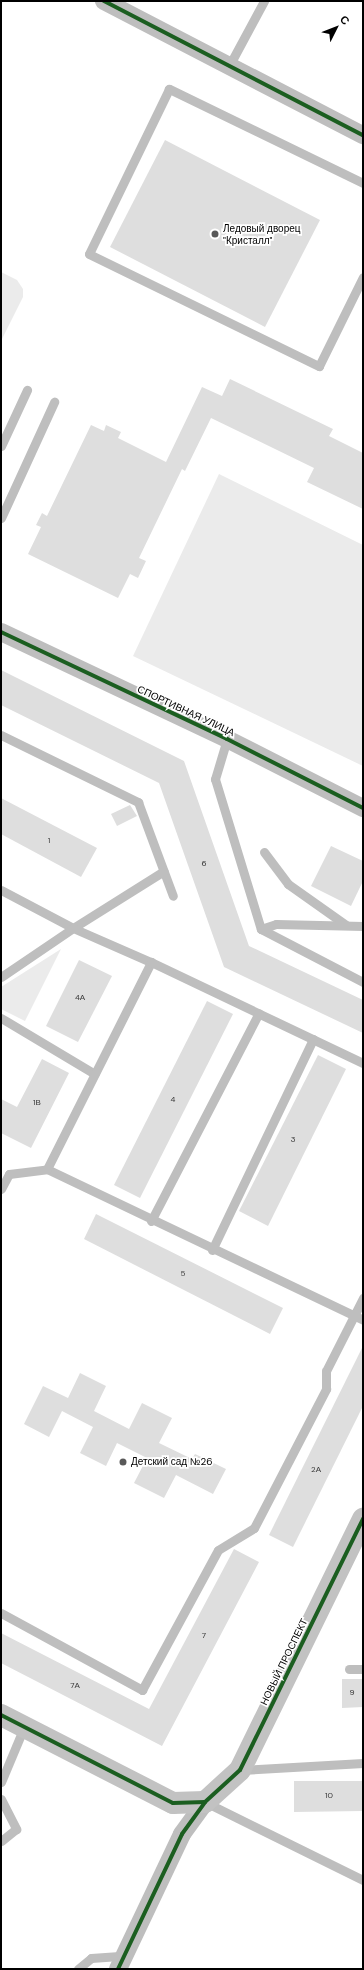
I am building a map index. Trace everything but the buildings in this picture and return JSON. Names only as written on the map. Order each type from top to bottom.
[{"type":"street","points":[[104,1],[363,135]]},
{"type":"street","name":"СПОРТИВНАЯ УЛИЦА","points":[[1,632],[227,739],[363,808]]},
{"type":"street","name":"НОВЫЙ ПРОСПЕКТ","points":[[205,1802],[240,1770],[363,1519]]},
{"type":"street","points":[[1,1715],[173,1803],[205,1802]]},
{"type":"street","points":[[120,1963],[182,1834],[205,1802]]},
{"type":"lane","points":[[229,66],[264,1]]},
{"type":"lane","points":[[363,183],[169,89],[89,254],[319,366],[363,277]]},
{"type":"lane","points":[[1,446],[27,390]]},
{"type":"lane","points":[[1,518],[54,402]]},
{"type":"lane","points":[[1,735],[138,802],[173,896]]},
{"type":"lane","points":[[227,739],[215,779],[262,929],[363,982]]},
{"type":"lane","points":[[264,852],[288,884],[346,925]]},
{"type":"lane","points":[[1,977],[73,928],[164,871]]},
{"type":"lane","points":[[1,890],[73,928],[151,962],[363,1063]]},
{"type":"lane","points":[[262,929],[276,924],[363,926]]},
{"type":"lane","points":[[47,1169],[151,962]]},
{"type":"lane","points":[[151,1221],[259,1013]]},
{"type":"lane","points":[[1,1018],[95,1074]]},
{"type":"lane","points":[[212,1250],[313,1039]]},
{"type":"lane","points":[[1,1189],[5,1171],[47,1169],[151,1221],[363,1320]]},
{"type":"lane","points":[[1,1613],[142,1690],[218,1550],[254,1528],[326,1389],[326,1371],[363,1298]]},
{"type":"lane","points":[[348,1669],[363,1669]]},
{"type":"lane","points":[[1,1782],[24,1726]]},
{"type":"lane","points":[[240,1770],[363,1763]]},
{"type":"lane","points":[[1,1799],[16,1829],[1,1841]]},
{"type":"lane","points":[[205,1802],[363,1880]]},
{"type":"lane","points":[[78,1969],[91,1958],[120,1963]]},
{"type":"shaded area","points":[[1,272],[17,280],[23,289],[23,297],[1,341]]},
{"type":"shaded area","points":[[219,474],[363,545],[363,766],[133,656]]},
{"type":"shaded area","points":[[61,949],[25,1021],[1,1009],[1,987]]},
{"type":"cycle path","points":[[104,1],[363,135]]},
{"type":"cycle path","points":[[1,632],[227,739],[363,808]]},
{"type":"cycle path","points":[[118,1969],[182,1834],[205,1802],[240,1770],[363,1519]]},
{"type":"cycle path","points":[[1,1715],[173,1803],[205,1802]]},
{"type":"place","name":"Ледовый дворец \"Кристалл\"","points":[[215,234]]},
{"type":"place","name":"Детский сад №26","points":[[123,1462]]}]
